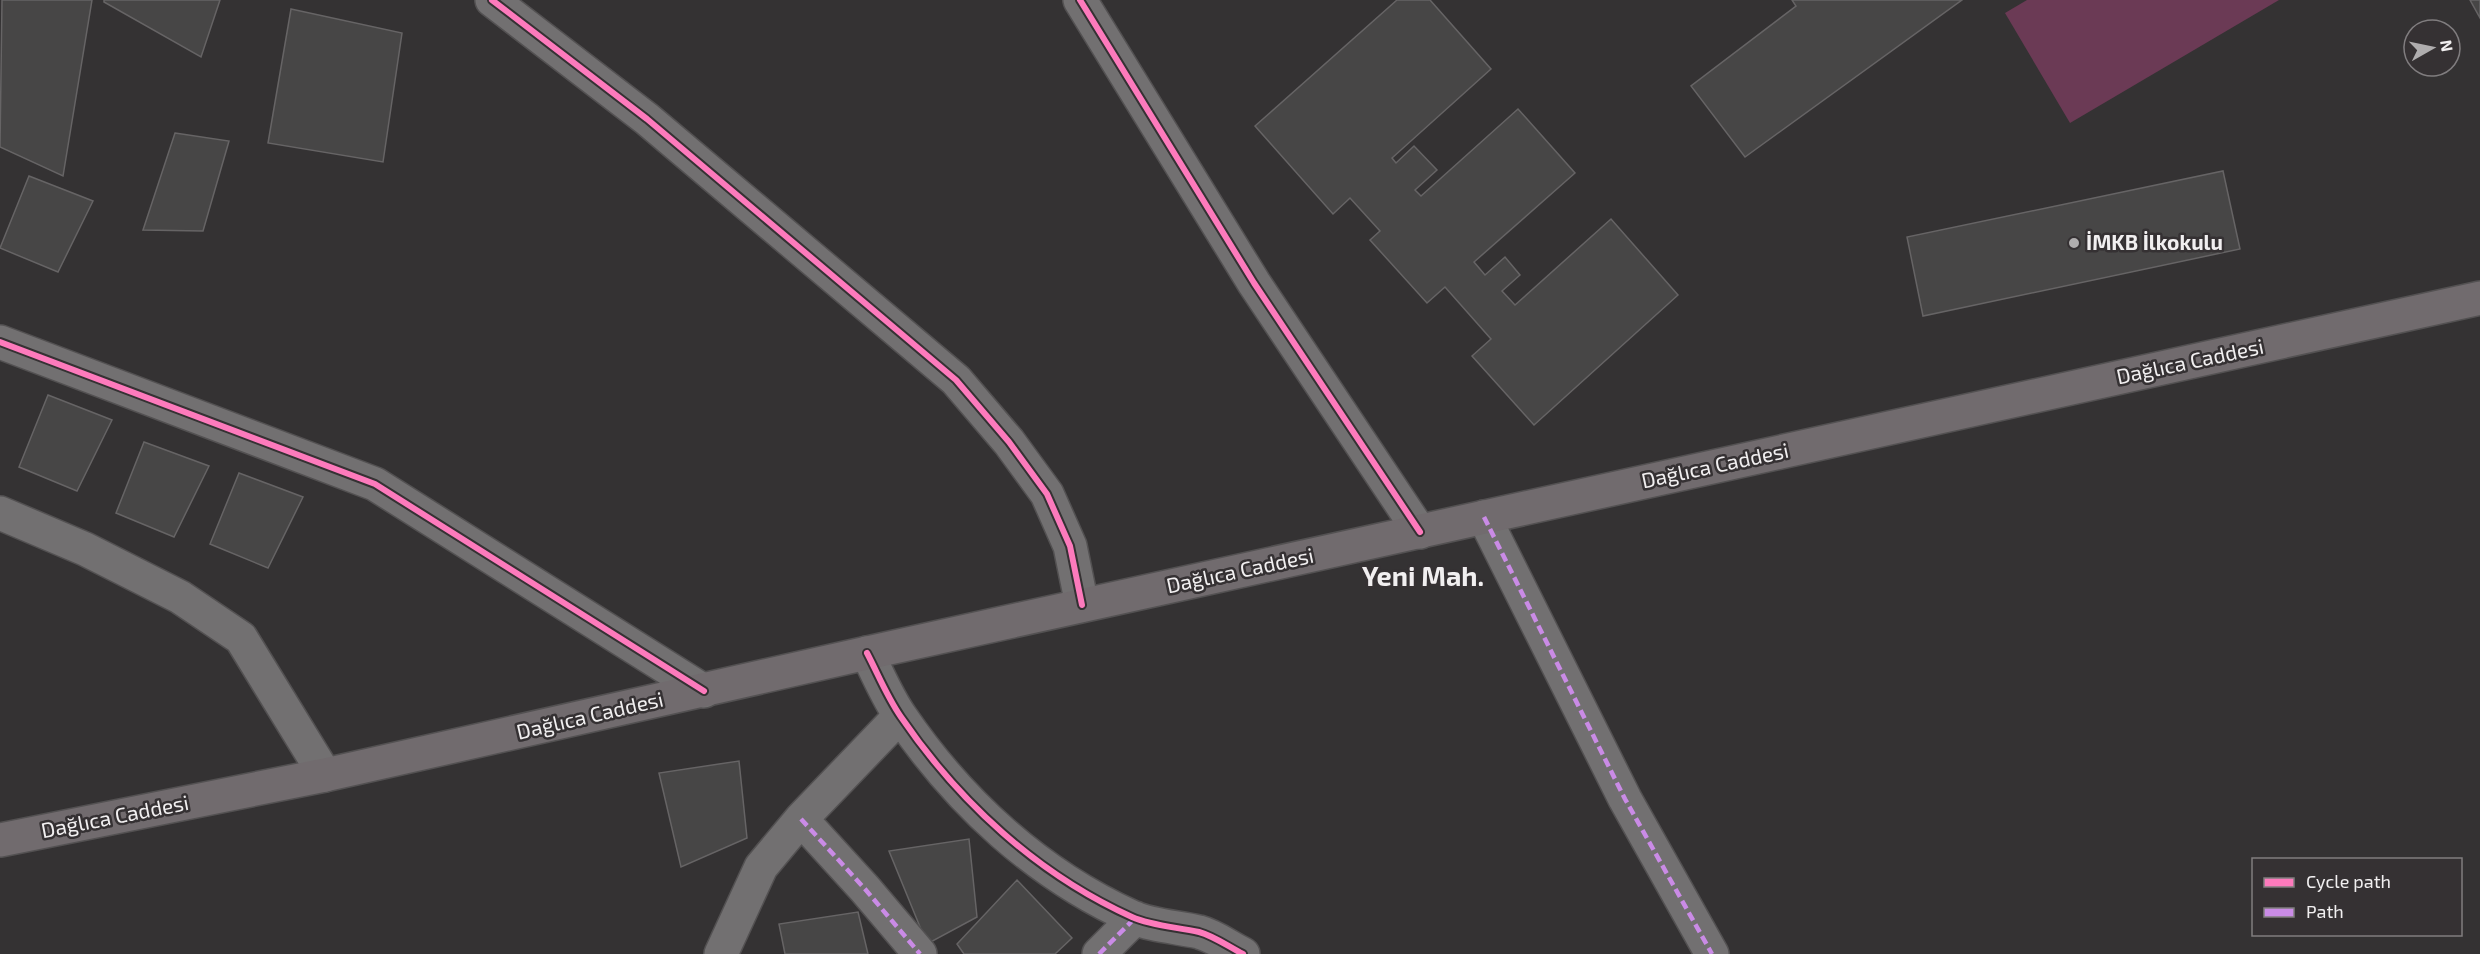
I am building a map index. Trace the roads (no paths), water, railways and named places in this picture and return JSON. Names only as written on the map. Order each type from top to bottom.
[{"type":"main road","name":"Dağlıca Caddesi","points":[[0,840],[325,775],[1082,605],[2480,298]]},
{"type":"street","points":[[492,0],[647,119],[956,380],[1009,442],[1047,494],[1070,546],[1082,605]]},
{"type":"street","points":[[1080,0],[1254,283],[1420,532]]},
{"type":"street","points":[[0,342],[375,484],[704,691]]},
{"type":"street","points":[[0,513],[85,549],[180,597],[241,638],[325,775]]},
{"type":"street","points":[[1484,517],[1625,799],[1712,954]]},
{"type":"street","points":[[867,653],[900,716],[948,778],[999,831],[1046,869],[1098,900],[1135,918],[1202,933],[1244,954]]},
{"type":"street","points":[[721,954],[761,867],[801,819],[900,716]]},
{"type":"street","points":[[801,819],[866,889],[920,954]]},
{"type":"street","points":[[1099,954],[1135,918]]},
{"type":"place","name":"İMKB İlkokulu","points":[[2074,243]]},
{"type":"district","name":"Yeni Mah.","points":[[1423,577]]}]
